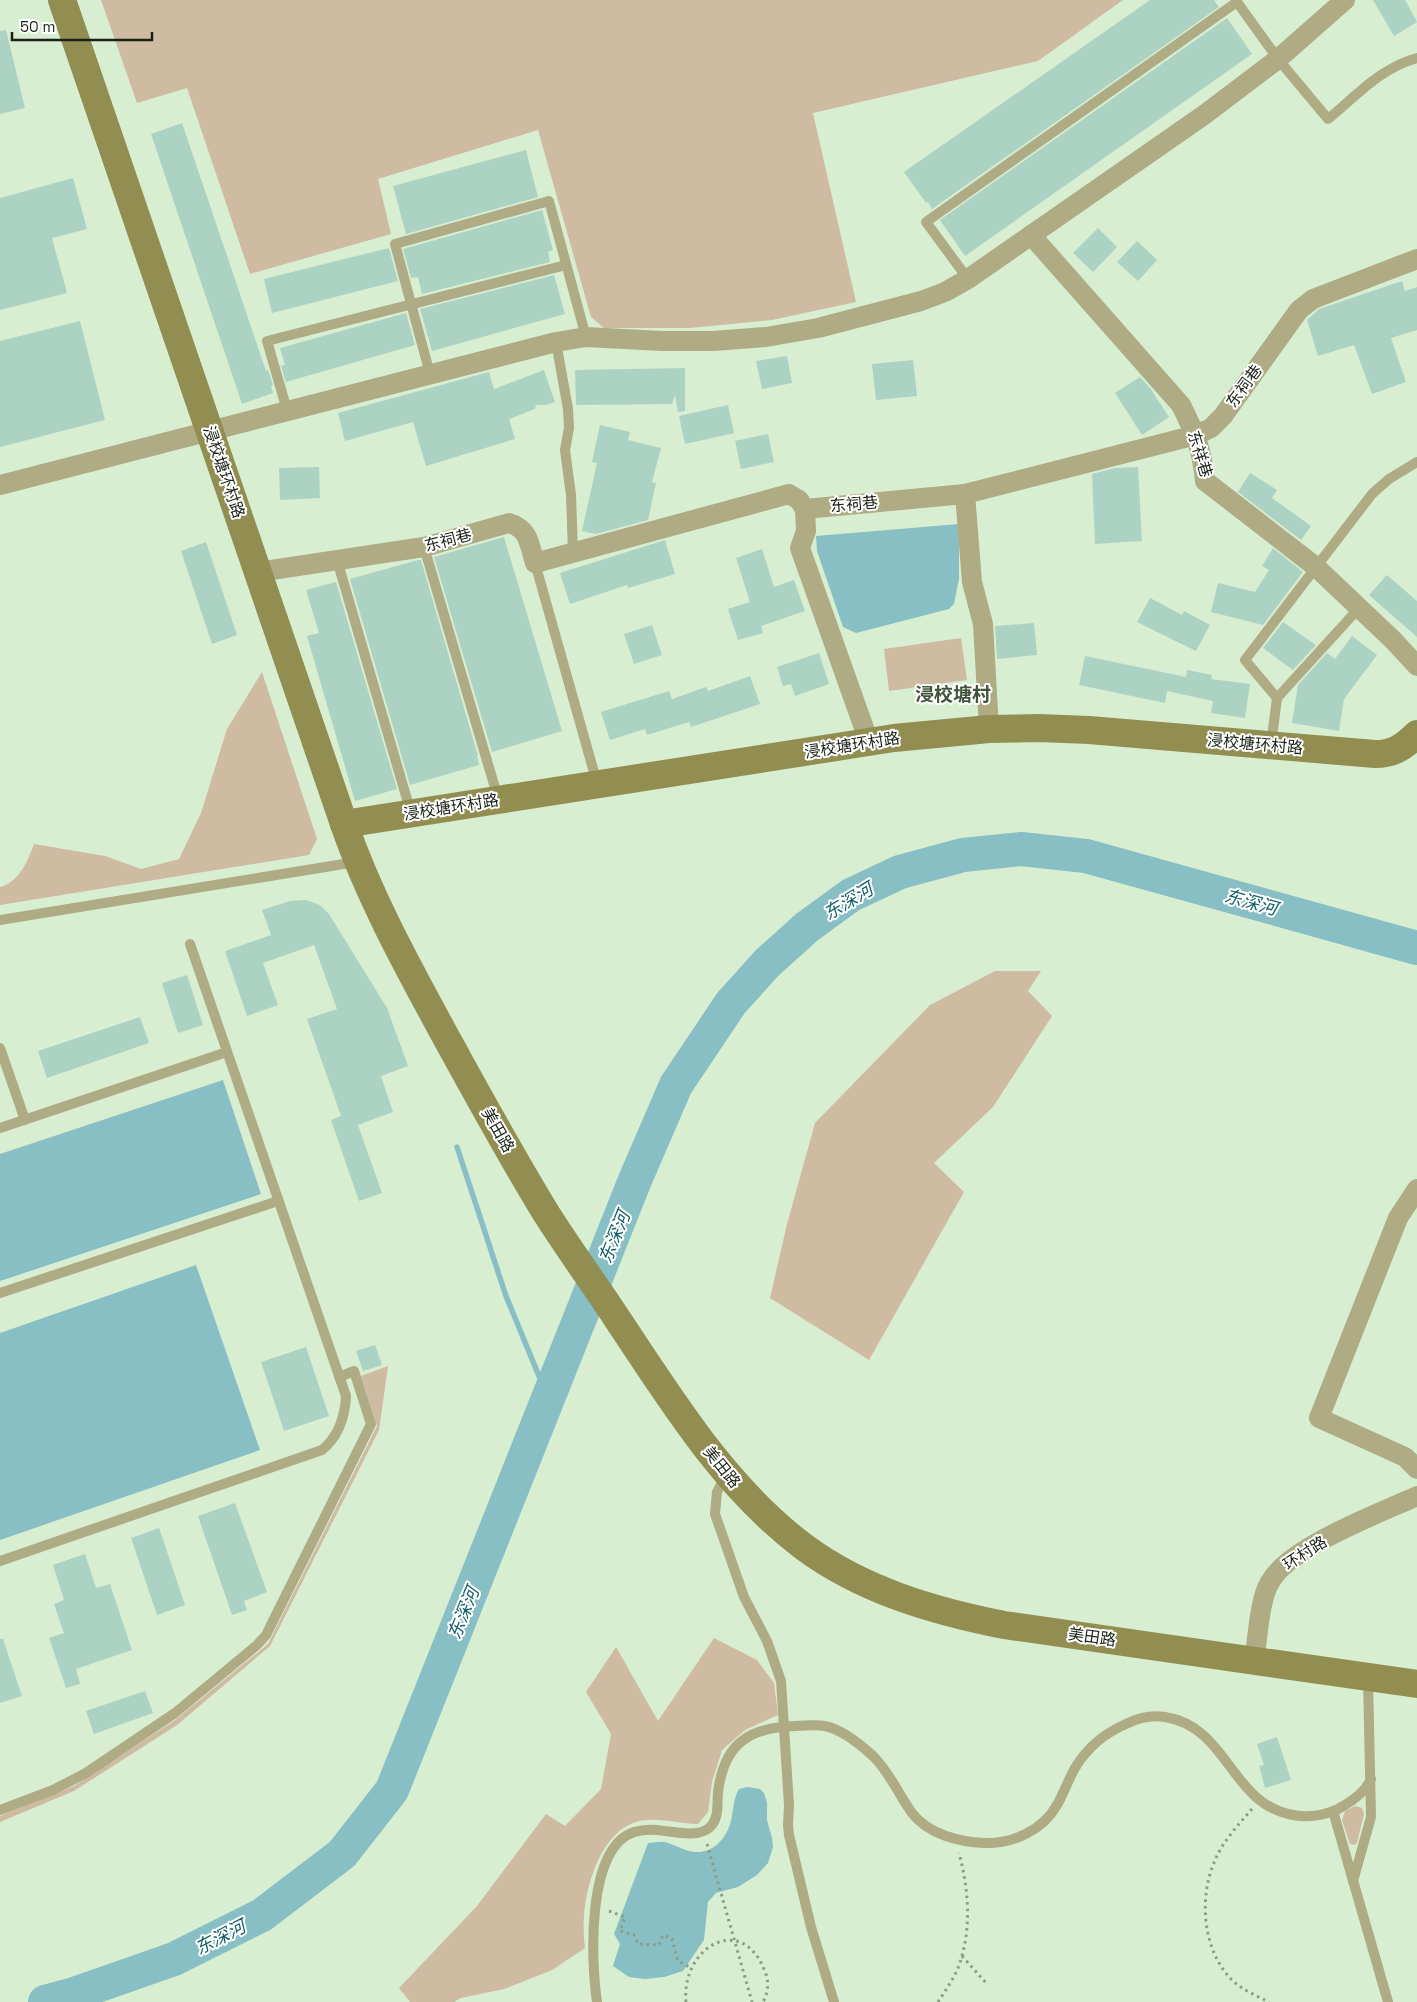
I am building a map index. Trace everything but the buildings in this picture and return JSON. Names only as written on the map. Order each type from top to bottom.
[{"type":"street","name":"浸校塘环村路","points":[[62,0],[344,824],[942,732],[1039,728],[1089,730],[1375,754],[1393,752],[1414,742]]},
{"type":"street","points":[[0,485],[556,342],[586,337],[696,341],[766,338],[827,326],[921,301],[945,292],[968,279],[1204,115],[1278,59],[1345,0]]},
{"type":"street","name":"东祥巷","points":[[1031,235],[1181,405],[1196,435],[1203,456],[1205,481],[1316,567],[1417,666]]},
{"type":"street","name":"东祠巷","points":[[805,509],[966,494],[1196,435],[1211,428],[1223,416],[1299,310],[1313,299],[1417,259]]},
{"type":"street","points":[[534,563],[789,494],[799,500],[805,509],[806,531],[800,548],[869,742]]},
{"type":"street","points":[[966,494],[972,582],[983,624],[989,729]]},
{"type":"street","name":"东祠巷","points":[[258,572],[424,547],[509,523],[520,526],[526,533],[534,563]]},
{"type":"street","name":"美田路","points":[[344,824],[357,862],[374,900],[423,995],[492,1121],[547,1214],[663,1388],[726,1475],[765,1515],[805,1548],[852,1577],[901,1598],[953,1615],[1004,1625],[1417,1684]]},
{"type":"street","points":[[1417,1189],[1398,1218],[1319,1418],[1405,1457],[1417,1469]]},
{"type":"street","name":"环村路","points":[[1254,1660],[1264,1596],[1270,1582],[1279,1569],[1308,1547],[1417,1496]]},
{"type":"lane","points":[[968,279],[926,222],[1237,2],[1278,59],[1328,119],[1387,70],[1405,61],[1417,58]]},
{"type":"lane","points":[[430,374],[396,244],[548,201],[586,337]]},
{"type":"lane","points":[[287,410],[266,341],[566,265]]},
{"type":"lane","points":[[556,342],[568,409],[569,428],[566,458],[571,495],[573,553]]},
{"type":"lane","points":[[1277,698],[1245,660],[1372,494],[1389,479],[1417,462]]},
{"type":"lane","points":[[424,547],[499,800]]},
{"type":"lane","points":[[338,560],[411,813]]},
{"type":"lane","points":[[534,563],[597,784]]},
{"type":"lane","points":[[1271,746],[1277,698],[1359,608]]},
{"type":"lane","points":[[0,920],[357,862]]},
{"type":"lane","points":[[0,1561],[322,1450],[333,1441],[345,1412],[346,1396],[190,944]]},
{"type":"lane","points":[[0,1048],[25,1120]]},
{"type":"lane","points":[[0,1128],[227,1052]]},
{"type":"lane","points":[[0,1293],[278,1201]]},
{"type":"lane","points":[[0,1810],[69,1782],[151,1731],[257,1645],[266,1635],[371,1424],[354,1371],[339,1377]]},
{"type":"lane","points":[[726,1475],[717,1492],[715,1514],[744,1597],[767,1641],[776,1662],[781,1681],[789,1805],[788,1825],[811,1927],[834,2002]]},
{"type":"lane","points":[[1353,1881],[1371,1817],[1368,1677]]},
{"type":"lane","points":[[597,2002],[593,1952],[594,1906],[603,1870],[616,1845],[630,1833],[648,1829],[689,1833],[707,1830],[713,1824],[716,1817],[721,1777],[729,1757],[742,1740],[757,1731],[785,1726],[824,1725],[839,1731],[881,1764],[917,1819],[933,1830],[955,1839],[979,1842],[998,1843],[1017,1838],[1031,1831],[1050,1815],[1062,1795],[1074,1768],[1098,1741],[1123,1725],[1152,1717],[1179,1720],[1202,1733],[1222,1754],[1242,1783],[1260,1801],[1274,1810],[1299,1816],[1317,1816],[1333,1811],[1359,1795],[1368,1785],[1371,1778]]},
{"type":"lane","points":[[1333,1811],[1388,2002]]},
{"type":"path","points":[[1260,1801],[1229,1837],[1216,1858],[1208,1883],[1206,1909],[1211,1948],[1224,1970],[1240,1986],[1269,2002]]},
{"type":"path","points":[[938,2002],[957,1970],[962,1956],[967,1927],[968,1897],[963,1867],[955,1839]]},
{"type":"path","points":[[708,1848],[752,2002]]},
{"type":"path","points":[[594,1906],[625,1917],[620,1932],[634,1935],[638,1944],[659,1945],[663,1935],[672,1939],[678,1961],[691,1968]]},
{"type":"path","points":[[686,2002],[686,1986],[691,1968],[701,1953],[708,1947],[722,1942],[735,1941],[751,1950],[762,1965],[768,1984],[763,2002]]},
{"type":"path","points":[[962,1956],[987,1984]]},
{"type":"shaded area","points":[[101,0],[1123,0],[1038,61],[813,113],[856,302],[772,320],[690,328],[604,328],[591,317],[538,130],[378,179],[391,234],[250,274],[187,88],[137,103]]},
{"type":"shaded area","points":[[961,638],[967,680],[889,691],[884,649]]},
{"type":"shaded area","points":[[262,672],[317,839],[309,855],[0,905],[0,887],[18,876],[26,864],[34,844],[105,856],[141,869],[179,859],[201,813],[227,729]]},
{"type":"shaded area","points":[[995,971],[1041,971],[1028,991],[1052,1016],[993,1107],[934,1163],[964,1192],[869,1360],[770,1298],[787,1224],[815,1123],[930,1005]]},
{"type":"shaded area","points":[[388,1366],[379,1430],[270,1646],[177,1725],[74,1791],[0,1822],[0,1816],[74,1786],[174,1721],[268,1644],[377,1426],[361,1376]]},
{"type":"shaded area","points":[[714,1638],[757,1660],[774,1683],[778,1715],[745,1730],[722,1750],[712,1782],[708,1812],[698,1824],[661,1820],[633,1823],[620,1831],[609,1842],[601,1855],[589,1887],[584,1922],[585,1948],[552,1970],[504,1989],[461,1998],[454,2002],[410,2002],[399,1988],[477,1906],[546,1814],[565,1826],[601,1789],[611,1734],[586,1692],[616,1647],[658,1721]]},
{"type":"shaded area","points":[[1355,1806],[1362,1808],[1364,1814],[1357,1843],[1354,1845],[1350,1844],[1342,1820],[1345,1811]]},
{"type":"water","points":[[959,524],[959,579],[954,604],[949,609],[856,633],[843,627],[817,551],[816,536]]},
{"type":"water","points":[[223,1080],[261,1194],[0,1281],[0,1154]]},
{"type":"water","points":[[196,1265],[260,1450],[0,1540],[0,1333]]},
{"type":"water","points":[[748,1787],[760,1789],[764,1793],[767,1803],[767,1820],[773,1847],[768,1863],[757,1875],[738,1887],[716,1893],[708,1902],[704,1940],[683,1971],[664,1977],[645,1979],[629,1977],[613,1966],[620,1944],[614,1934],[648,1843],[664,1842],[693,1852],[707,1851],[718,1844],[726,1833],[732,1818],[735,1798],[739,1789]]},
{"type":"waterway","name":"东深河","points":[[45,2002],[71,1995],[174,1959],[262,1915],[342,1854],[392,1790],[635,1180],[676,1085],[731,1003],[767,963],[807,927],[851,895],[900,872],[963,855],[1021,849],[1086,856],[1417,948]]},
{"type":"waterway","points":[[457,1147],[506,1296],[548,1398]]},
{"type":"district","name":"浸校塘村","points":[[953,694]]}]
